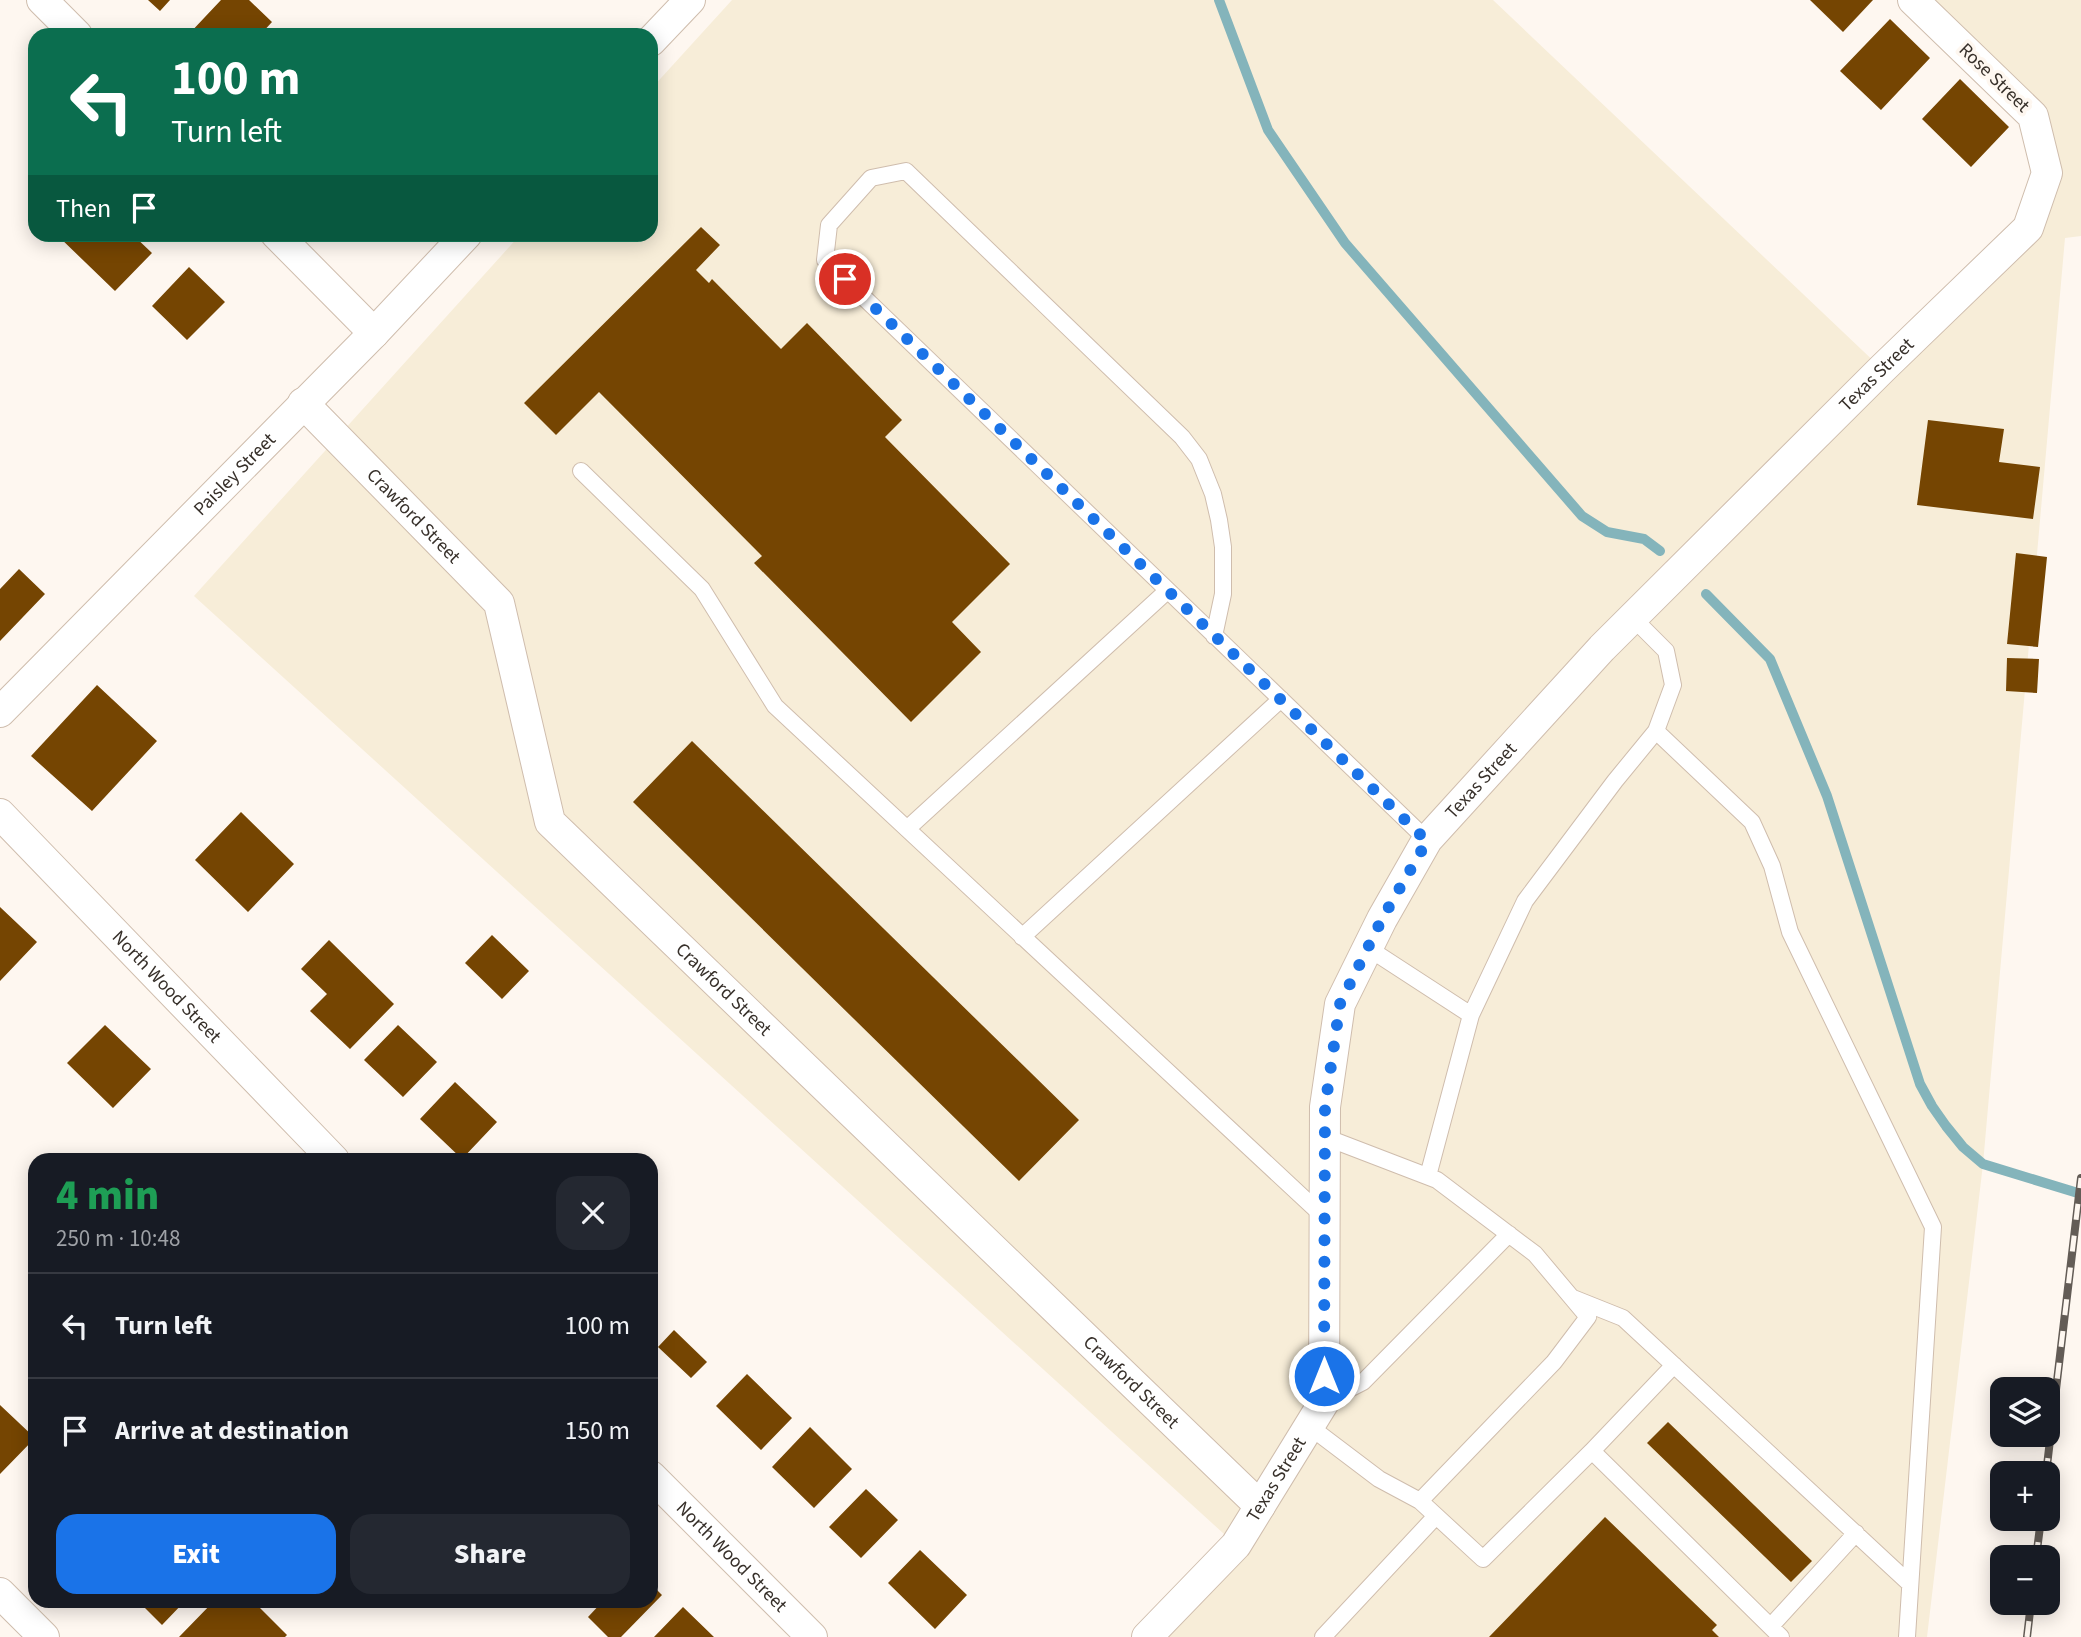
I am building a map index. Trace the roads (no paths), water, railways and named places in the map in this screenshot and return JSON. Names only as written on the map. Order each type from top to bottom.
[{"type":"street","points":[[42,0],[70,28]]},
{"type":"street","points":[[658,34],[690,0]]},
{"type":"street","name":"Rose Street","points":[[1913,0],[2033,116],[2047,173]]},
{"type":"street","name":"Texas Street","points":[[1147,1637],[1236,1545],[1317,1414],[1325,1218],[1325,1107],[1340,1004],[1427,841],[1602,648],[2028,228],[2047,173]]},
{"type":"street","points":[[284,242],[374,332]]},
{"type":"street","name":"Paisley Street","points":[[0,712],[459,242]]},
{"type":"street","name":"Crawford Street","points":[[303,403],[499,603],[550,822],[1260,1506]]},
{"type":"street","name":"North Wood Street","points":[[0,814],[327,1153]]},
{"type":"street","name":"North Wood Street","points":[[658,1483],[812,1637]]},
{"type":"street","points":[[0,1593],[44,1637]]},
{"type":"lane","points":[[1214,636],[1223,594],[1223,547],[1213,494],[1199,460],[1182,438],[905,171],[871,178],[829,225],[825,260],[1167,591],[1427,841]]},
{"type":"lane","points":[[581,471],[702,589],[775,706],[1325,1218]]},
{"type":"lane","points":[[907,829],[1167,591]]},
{"type":"lane","points":[[1427,1176],[1471,1015],[1525,901],[1656,731],[1673,685],[1666,651],[1633,618]]},
{"type":"lane","points":[[1022,937],[1280,699]]},
{"type":"lane","points":[[1656,731],[1752,822],[1772,866],[1790,932],[1933,1227],[1907,1637]]},
{"type":"lane","points":[[1368,948],[1471,1015]]},
{"type":"lane","points":[[1325,1137],[1437,1180],[1535,1254],[1588,1317],[1554,1362],[1420,1501]]},
{"type":"lane","points":[[1509,1234],[1363,1382],[1317,1414],[1379,1479],[1420,1501],[1483,1559],[1674,1365]]},
{"type":"lane","points":[[1571,1297],[1623,1318],[1910,1584]]},
{"type":"lane","points":[[1591,1451],[1776,1632],[1856,1533]]},
{"type":"lane","points":[[1323,1637],[1436,1516]]},
{"type":"waterway","points":[[1219,0],[1268,130],[1345,243],[1582,516],[1607,532],[1644,539],[1660,551]]},
{"type":"waterway","points":[[1706,594],[1770,659],[1827,796],[1920,1084],[1932,1106],[1963,1147],[1983,1164],[2081,1194]]},
{"type":"railway","points":[[2048,1461],[2081,1178]]},
{"type":"railway","points":[[2038,1545],[2039,1531]]},
{"type":"railway","points":[[2027,1637],[2030,1615]]}]
